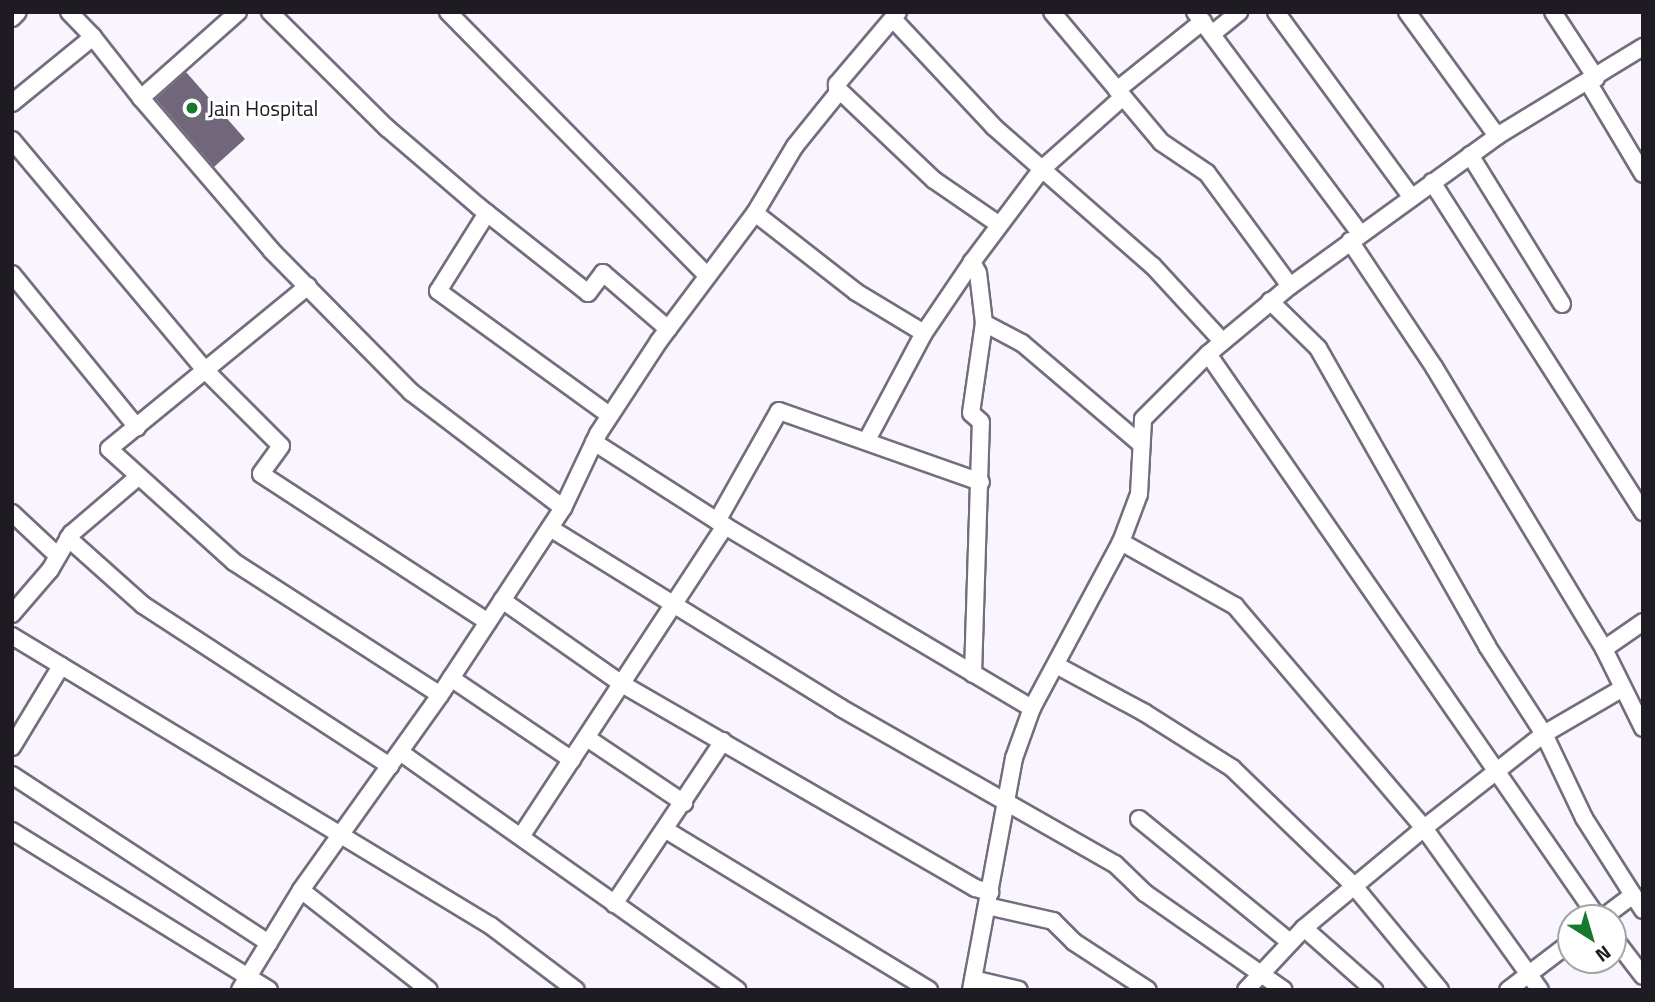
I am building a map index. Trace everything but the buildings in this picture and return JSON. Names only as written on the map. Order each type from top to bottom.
[{"type":"street","points":[[12,18],[18,12]]},
{"type":"street","points":[[69,12],[307,286],[411,393],[563,508]]},
{"type":"street","points":[[141,98],[238,12]]},
{"type":"street","points":[[270,12],[387,128],[487,213],[588,293],[603,273],[668,329]]},
{"type":"street","points":[[448,12],[706,275]]},
{"type":"street","points":[[1052,12],[1161,142],[1206,173],[1290,286]]},
{"type":"street","points":[[867,440],[925,333],[998,224],[1041,170],[1120,93],[1203,23],[1239,12]]},
{"type":"street","points":[[1276,12],[1412,198]]},
{"type":"street","points":[[1407,12],[1497,136]]},
{"type":"street","points":[[1553,12],[1643,174]]},
{"type":"street","points":[[244,983],[301,890],[440,695],[563,508],[609,415],[706,275],[755,213],[795,146],[837,94],[837,88],[896,15],[1041,170],[1153,266],[1223,342]]},
{"type":"street","points":[[1203,23],[1355,237],[1604,649],[1643,728]]},
{"type":"street","points":[[12,103],[93,37]]},
{"type":"street","points":[[1019,990],[972,985],[1002,802],[1032,708],[1121,542],[1139,494],[1143,419],[1208,354],[1270,301],[1355,237],[1497,136],[1643,47]]},
{"type":"street","points":[[837,88],[934,180],[998,224]]},
{"type":"street","points":[[12,140],[205,370],[281,446],[261,474],[488,622]]},
{"type":"street","points":[[1470,155],[1562,304]]},
{"type":"street","points":[[1432,182],[1643,512]]},
{"type":"street","points":[[487,213],[438,291],[609,415]]},
{"type":"street","points":[[755,213],[856,292],[925,333]]},
{"type":"street","points":[[972,262],[978,274],[985,323],[971,413],[981,422],[973,674]]},
{"type":"street","points":[[12,275],[137,426]]},
{"type":"street","points":[[307,286],[109,449],[234,562],[440,695]]},
{"type":"street","points":[[1270,301],[1318,348],[1487,646],[1544,734],[1584,818],[1640,904]]},
{"type":"street","points":[[985,323],[1022,343],[1142,445]]},
{"type":"street","points":[[1208,354],[1261,425],[1494,772],[1590,904]]},
{"type":"street","points":[[522,835],[672,607],[721,524],[779,411],[981,482]]},
{"type":"street","points":[[594,442],[721,524],[1032,708]]},
{"type":"street","points":[[12,614],[58,556],[68,538],[138,477]]},
{"type":"street","points":[[12,513],[58,556]]},
{"type":"street","points":[[550,528],[672,607],[1002,802],[1115,864],[1145,893],[1284,990]]},
{"type":"street","points":[[68,538],[143,605],[390,766]]},
{"type":"street","points":[[1121,542],[1235,606],[1424,828],[1540,990]]},
{"type":"street","points":[[502,600],[622,684],[975,888],[988,899],[1053,921],[1074,942],[1148,990]]},
{"type":"street","points":[[1604,649],[1643,622]]},
{"type":"street","points":[[12,636],[491,926],[576,990]]},
{"type":"street","points":[[1056,664],[1145,713],[1232,768],[1354,886],[1440,990]]},
{"type":"street","points":[[12,747],[61,666]]},
{"type":"street","points":[[451,678],[572,760]]},
{"type":"street","points":[[1246,990],[1304,928],[1424,828],[1544,734],[1623,688]]},
{"type":"street","points":[[587,738],[684,803]]},
{"type":"street","points":[[614,904],[723,741]]},
{"type":"street","points":[[400,752],[522,835],[614,904],[737,990]]},
{"type":"street","points":[[12,775],[269,943]]},
{"type":"street","points":[[1139,818],[1290,942]]},
{"type":"street","points":[[666,830],[929,990]]},
{"type":"street","points":[[12,831],[244,983],[269,990]]},
{"type":"street","points":[[301,890],[429,990]]},
{"type":"street","points":[[1304,928],[1374,990]]},
{"type":"street","points":[[1508,990],[1557,953]]},
{"type":"street","points":[[1627,955],[1643,976]]},
{"type":"place","name":"Jain Hospital","points":[[192,108]]}]
